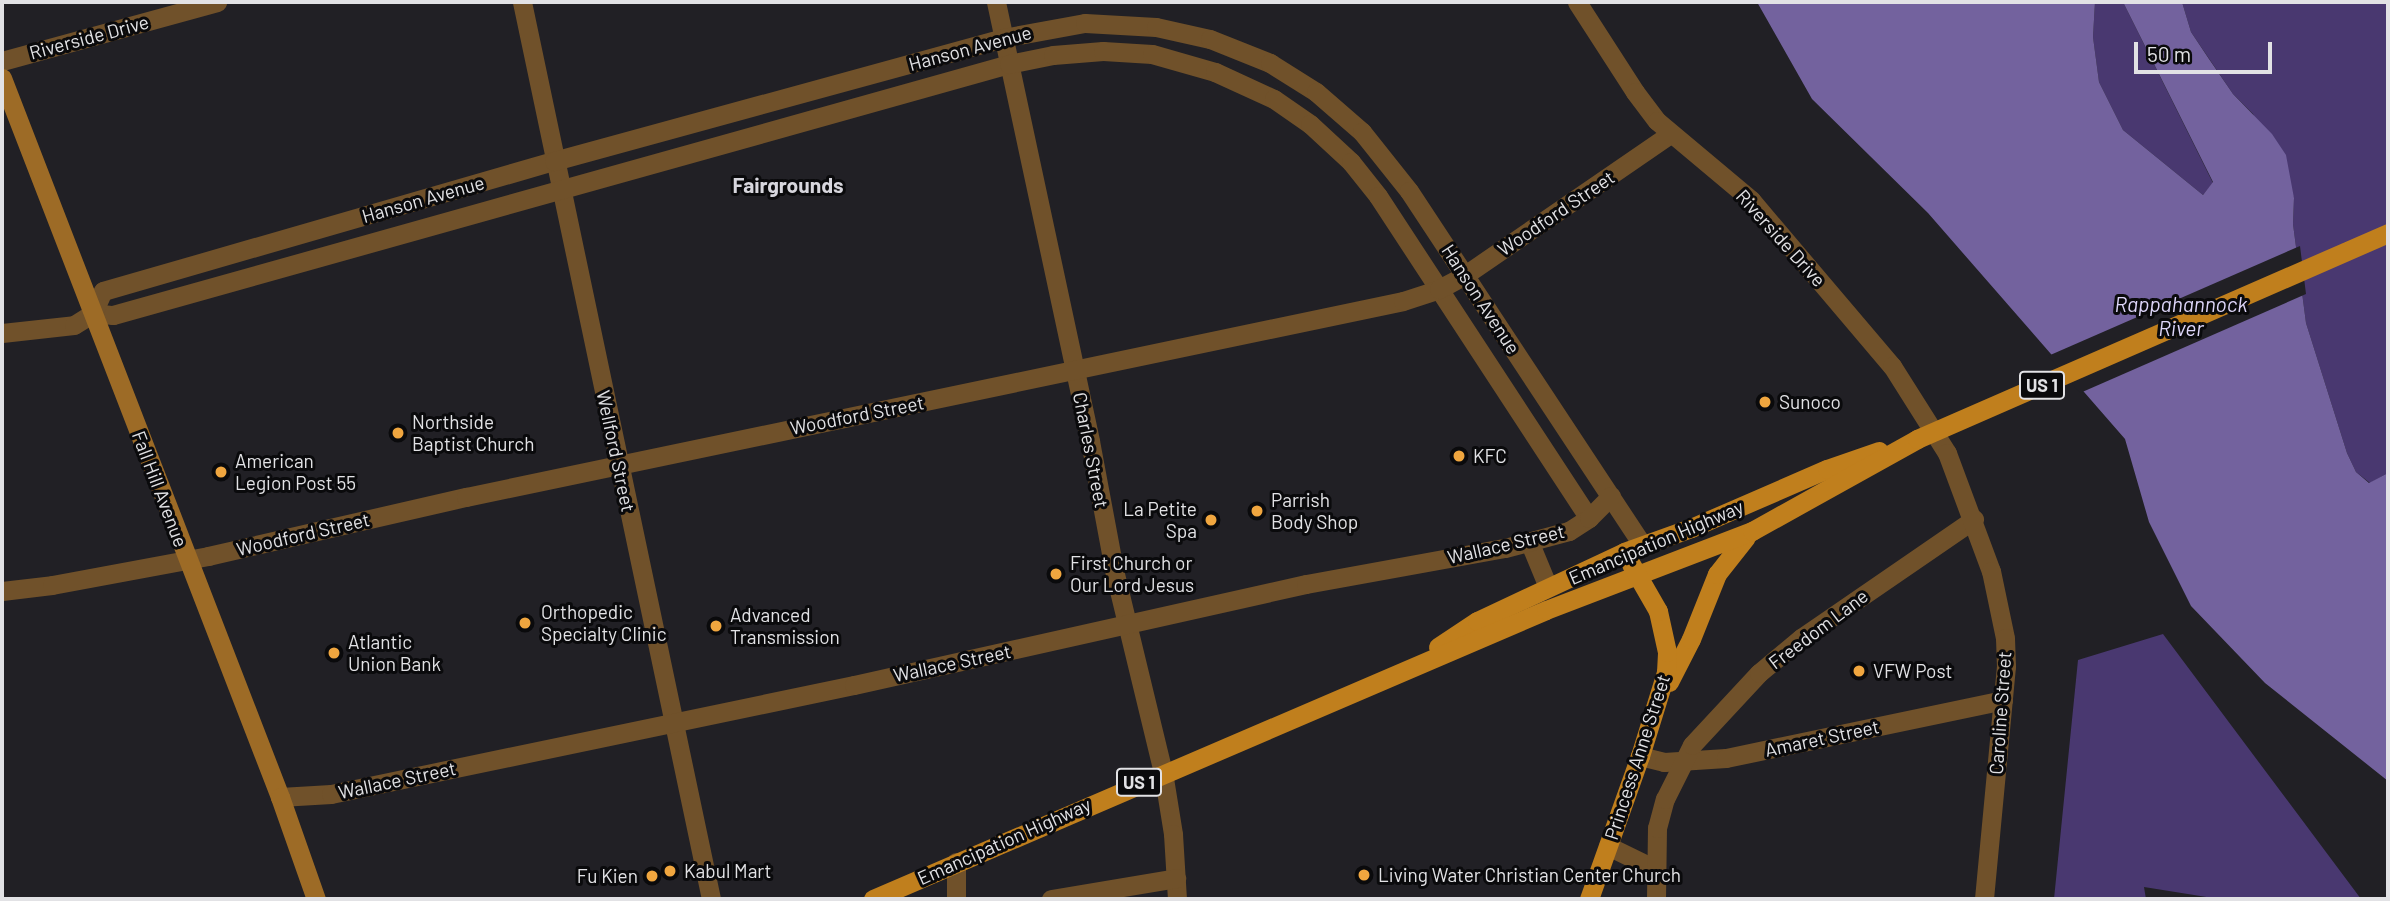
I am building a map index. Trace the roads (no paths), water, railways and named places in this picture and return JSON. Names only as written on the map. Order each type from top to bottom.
[{"type":"main road","name":"Fall Hill Avenue","points":[[2,78],[317,899]]},
{"type":"main road","name":"Emancipation Highway","points":[[1407,670],[1477,621],[1624,552],[1827,469],[1917,439],[2388,233]]},
{"type":"main road","name":"Emancipation Highway","points":[[873,899],[1163,772],[1546,610],[1752,531],[1917,439]]},
{"type":"main road","points":[[1660,698],[1691,639],[1717,574],[1752,531]]},
{"type":"main road","points":[[1624,552],[1638,575]]},
{"type":"main road","name":"Princess Anne Street","points":[[1589,899],[1660,698],[1666,672],[1664,629],[1638,575]]},
{"type":"street","name":"Riverside Drive","points":[[2,61],[217,2]]},
{"type":"street","name":"Wellford Street","points":[[522,2],[711,899]]},
{"type":"street","name":"Charles Street","points":[[996,2],[1127,625],[1163,772],[1173,834],[1177,899]]},
{"type":"street","name":"Riverside Drive","points":[[1577,2],[1635,92],[1670,134],[1715,168],[1769,220],[1892,366],[1947,453]]},
{"type":"street","name":"Hanson Avenue","points":[[2,333],[71,326],[93,313],[103,291],[554,161],[1003,38],[1085,23],[1141,25],[1210,39],[1270,63],[1316,92],[1362,132],[1409,191],[1643,545]]},
{"type":"street","name":"Hanson Avenue","points":[[93,313],[113,315],[324,253],[1009,64],[1053,55],[1103,51],[1152,54],[1203,68],[1254,88],[1310,124],[1351,162],[1378,196],[1588,518]]},
{"type":"street","name":"Woodford Street","points":[[2,591],[52,585],[187,559],[619,465],[1403,301],[1439,289],[1465,275],[1670,134]]},
{"type":"street","name":"Caroline Street","points":[[1947,453],[1974,519],[2001,604],[2006,638],[2003,699],[1984,899]]},
{"type":"street","name":"Wallace Street","points":[[280,797],[331,794],[1127,625],[1306,584],[1529,541],[1569,531],[1588,518],[1611,496]]},
{"type":"street","name":"Freedom Lane","points":[[1656,899],[1655,869],[1660,818],[1681,761],[1728,704],[1801,638],[1974,519]]},
{"type":"street","points":[[1529,541],[1548,587]]},
{"type":"street","name":"Amaret Street","points":[[1640,756],[1664,762],[1726,758],[2003,699]]},
{"type":"street","points":[[1608,846],[1655,869]]},
{"type":"street","points":[[956,862],[956,899]]},
{"type":"street","points":[[1051,899],[1176,877]]},
{"type":"water","name":"Rappahannock River","points":[[1757,2],[2095,2],[2093,37],[2099,82],[2123,130],[2203,195],[2213,182],[2123,2],[2182,2],[2191,32],[2209,59],[2233,94],[2272,134],[2286,155],[2294,198],[2293,224],[2306,323],[2347,453],[2356,472],[2369,483],[2388,473],[2388,781],[2265,683],[2191,606],[2149,522],[2125,439],[1928,213],[1812,99]]},
{"type":"place","name":"Sunoco","points":[[1765,402]]},
{"type":"place","name":"Northside Baptist Church","points":[[398,433]]},
{"type":"place","name":"KFC","points":[[1459,456]]},
{"type":"place","name":"American Legion Post 55","points":[[221,472]]},
{"type":"place","name":"Parrish Body Shop","points":[[1257,511]]},
{"type":"place","name":"La Petite Spa","points":[[1211,520]]},
{"type":"place","name":"First Church or Our Lord Jesus","points":[[1056,574]]},
{"type":"place","name":"Orthopedic Specialty Clinic","points":[[525,623]]},
{"type":"place","name":"Advanced Transmission","points":[[716,626]]},
{"type":"place","name":"Atlantic Union Bank","points":[[334,653]]},
{"type":"place","name":"VFW Post","points":[[1859,671]]},
{"type":"place","name":"Kabul Mart","points":[[670,871]]},
{"type":"place","name":"Living Water Christian Center Church","points":[[1364,875]]},
{"type":"place","name":"Fu Kien","points":[[652,876]]},
{"type":"district","name":"Fairgrounds","points":[[788,185]]}]
